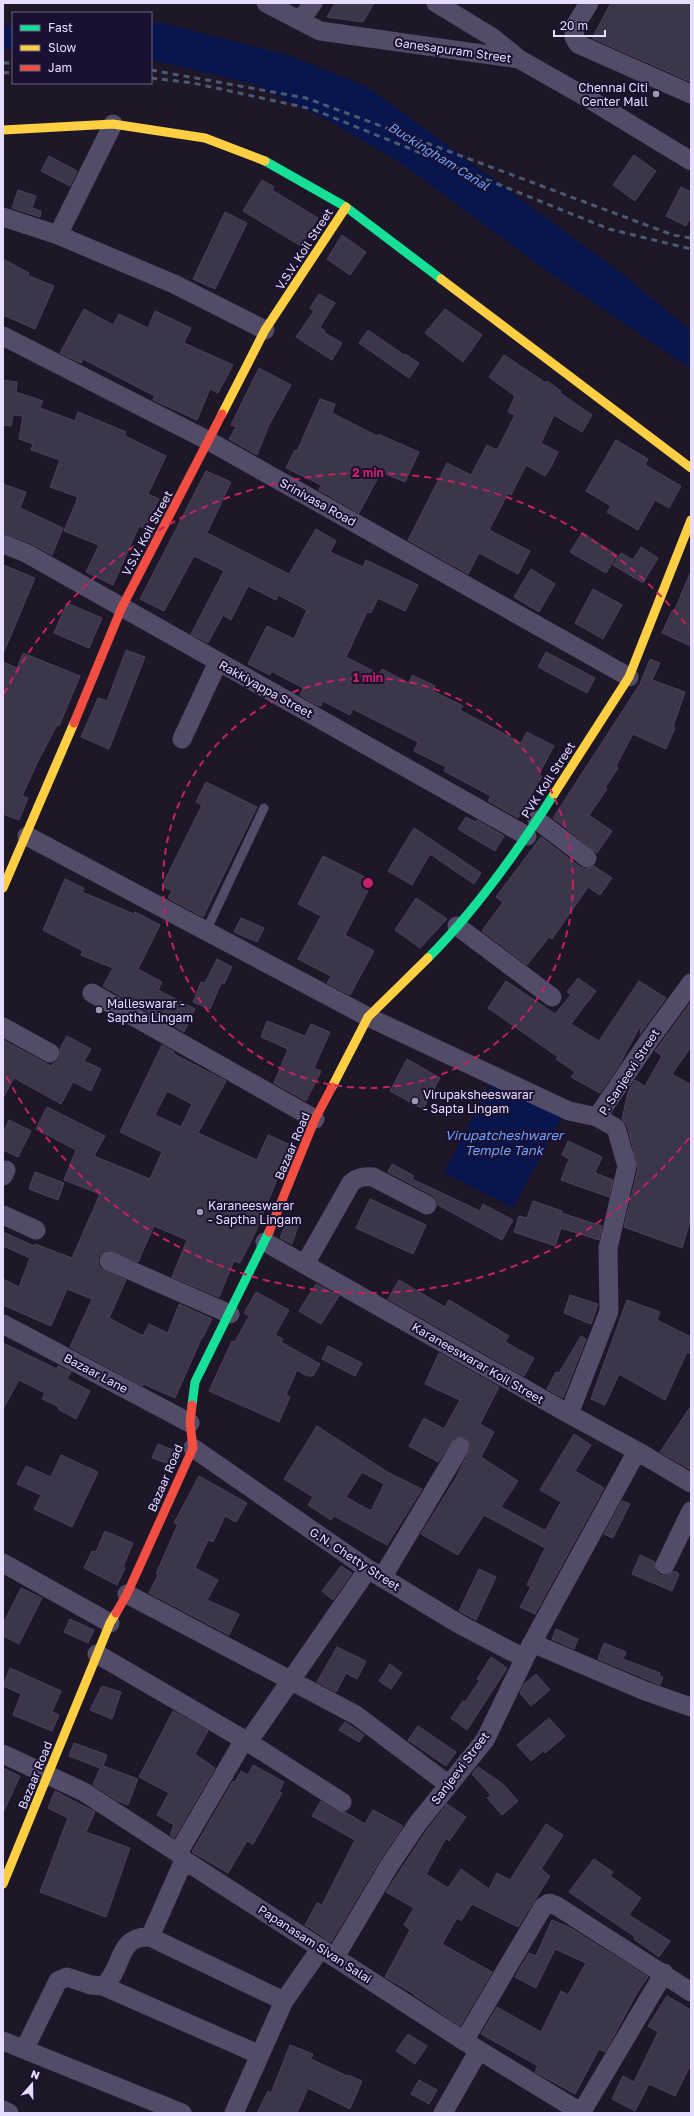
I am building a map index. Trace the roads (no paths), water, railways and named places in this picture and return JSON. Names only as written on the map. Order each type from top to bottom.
[{"type":"street","name":"Ganesapuram Street","points":[[266,3],[320,31],[519,59],[584,96],[691,161]]},
{"type":"street","points":[[300,21],[314,3]]},
{"type":"street","points":[[436,3],[492,37],[519,59]]},
{"type":"street","points":[[589,3],[575,26],[574,37],[578,44],[691,94]]},
{"type":"street","points":[[58,235],[113,124]]},
{"type":"street","points":[[3,130],[113,124],[205,138],[269,163],[346,206],[691,468]]},
{"type":"street","name":"V.S.V. Koil Street","points":[[3,888],[10,858],[27,836],[122,607],[265,330],[346,206]]},
{"type":"street","points":[[3,217],[58,235],[174,284],[265,330]]},
{"type":"street","name":"Srinivasa Road","points":[[3,336],[209,441],[629,677]]},
{"type":"street","name":"PVK Koil Street","points":[[368,1016],[448,938],[527,836],[629,677],[691,520]]},
{"type":"street","name":"Rakkiyappa Street","points":[[3,544],[26,553],[527,836]]},
{"type":"street","points":[[182,739],[218,662]]},
{"type":"street","points":[[537,820],[587,858]]},
{"type":"street","points":[[27,836],[368,1016],[569,1111],[597,1117]]},
{"type":"street","points":[[457,926],[552,997]]},
{"type":"street","name":"P. Sanjeevi Street","points":[[569,1414],[609,1311],[608,1248],[627,1166],[616,1128],[597,1117],[691,982]]},
{"type":"street","points":[[92,993],[315,1119]]},
{"type":"street","name":"Bazaar Road","points":[[3,1884],[49,1775],[110,1623],[127,1594],[193,1448],[190,1423],[195,1382],[265,1242],[315,1119],[368,1016]]},
{"type":"street","points":[[3,1027],[50,1053]]},
{"type":"street","points":[[305,1264],[351,1183],[357,1178],[365,1176],[373,1177],[427,1205]]},
{"type":"street","points":[[3,1215],[36,1230]]},
{"type":"street","name":"Karaneeswarar Koil Street","points":[[265,1242],[569,1414],[638,1451],[691,1483]]},
{"type":"street","points":[[109,1261],[230,1314]]},
{"type":"street","name":"Bazaar Lane","points":[[3,1324],[190,1423]]},
{"type":"street","points":[[150,1937],[181,1857],[246,1741],[291,1680],[375,1573],[460,1447]]},
{"type":"street","name":"G.N. Chetty Street","points":[[193,1448],[375,1573],[459,1624],[528,1650],[691,1707]]},
{"type":"street","name":"Sanjeevi Street","points":[[234,2113],[284,2001],[328,1952],[418,1823],[485,1740],[528,1650],[638,1451]]},
{"type":"street","points":[[665,1565],[691,1511]]},
{"type":"street","points":[[3,1563],[110,1623]]},
{"type":"street","points":[[127,1594],[356,1715],[449,1785]]},
{"type":"street","points":[[97,1654],[246,1741],[342,1802]]},
{"type":"street","name":"Papanasam Sivan Salai","points":[[3,1754],[84,1792],[181,1857],[471,2045],[581,2113]]},
{"type":"street","points":[[443,2113],[471,2045],[543,1907],[549,1903],[557,1906],[664,1973],[691,1992]]},
{"type":"street","points":[[103,1986],[110,1981],[127,1944],[137,1937],[150,1937],[284,2001]]},
{"type":"street","points":[[581,2113],[664,1973]]},
{"type":"street","points":[[25,2048],[58,1981],[67,1977],[91,1985],[103,1986],[260,2055]]},
{"type":"street","points":[[3,2041],[25,2048],[182,2113]]},
{"type":"street","points":[[3,2110],[9,2113]]},
{"type":"lane","points":[[206,931],[264,808]]},
{"type":"water","name":"Buckingham Canal","points":[[152,23],[163,23],[291,56],[366,86],[624,275],[691,331],[691,369],[544,269],[398,161],[327,120],[253,84],[152,60]]},
{"type":"water","points":[[3,26],[12,26],[12,48],[3,50]]},
{"type":"water","name":"Virupatcheshwarer Temple Tank","points":[[491,1083],[562,1117],[513,1208],[444,1173]]},
{"type":"railway","points":[[3,63],[12,63]]},
{"type":"railway","points":[[152,70],[306,98],[673,235],[691,238]]},
{"type":"railway","points":[[3,73],[12,72]]},
{"type":"railway","points":[[152,78],[193,83],[312,109],[609,229],[691,249]]},
{"type":"place","name":"Chennai Citi Center Mall","points":[[656,94]]},
{"type":"place","name":"Malleswarar - Saptha Lingam","points":[[99,1010]]},
{"type":"place","name":"Virupaksheeswarar - Sapta Lingam","points":[[415,1101]]},
{"type":"place","name":"Karaneeswarar - Saptha Lingam","points":[[200,1212]]}]
